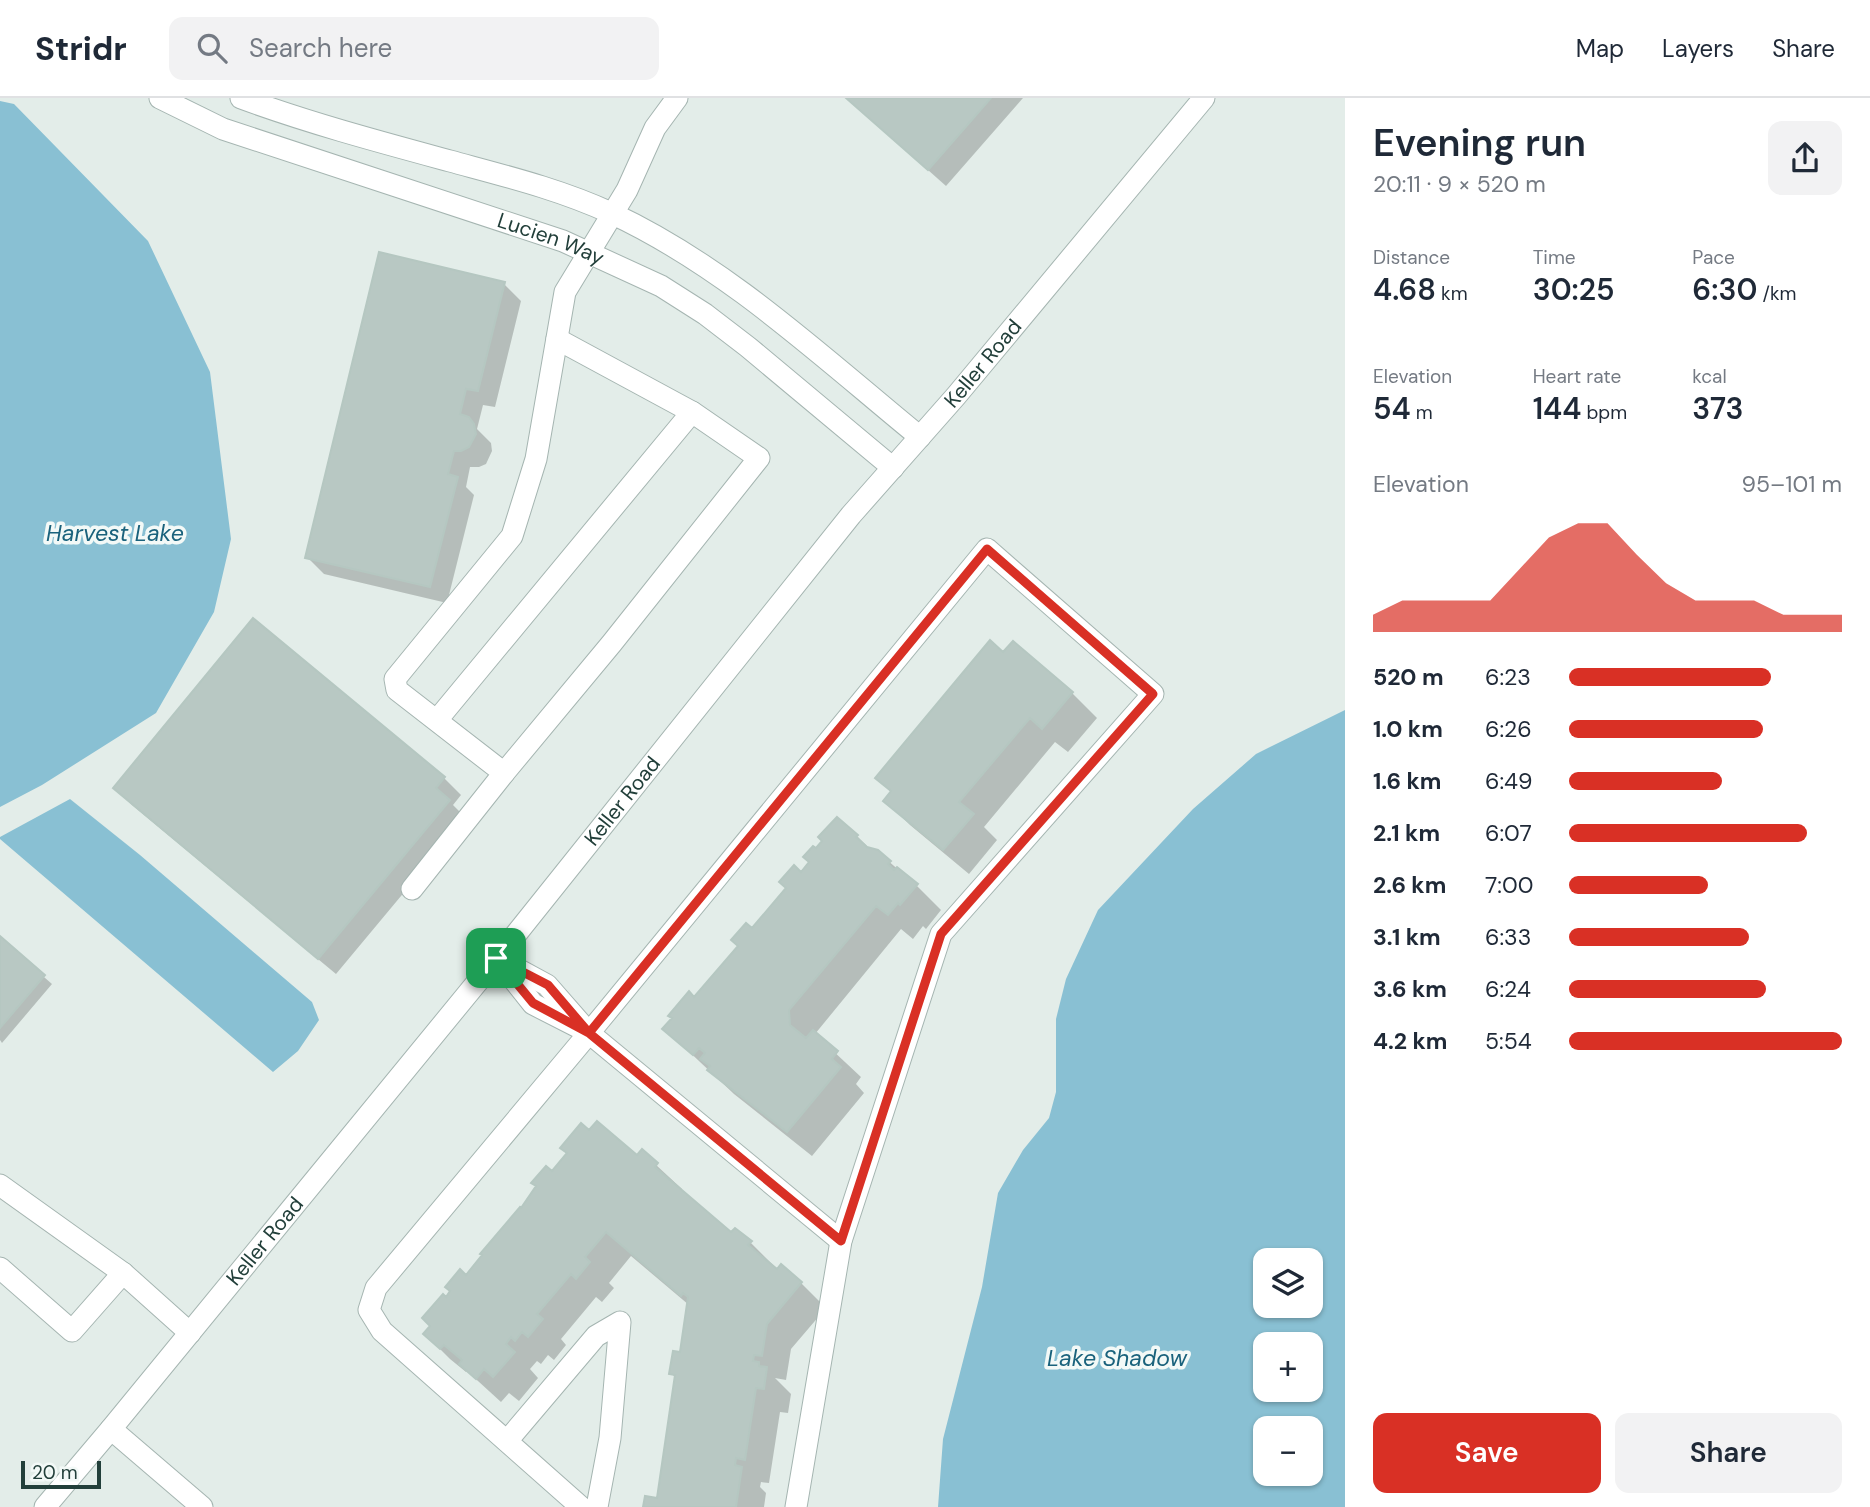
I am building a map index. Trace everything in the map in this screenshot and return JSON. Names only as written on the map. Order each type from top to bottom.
[{"type":"street","name":"Lucien Way","points":[[160,98],[223,129],[589,251],[661,286],[705,314],[748,347],[893,468]]},
{"type":"street","points":[[241,98],[296,117],[530,182],[612,213],[702,265],[741,292],[920,438]]},
{"type":"street","points":[[504,773],[397,690],[395,679],[513,536],[536,459],[565,292],[628,190],[655,128],[677,98]]},
{"type":"street","name":"Keller Road","points":[[45,1507],[496,958],[851,515],[920,438],[1204,98]]},
{"type":"street","points":[[412,889],[760,458],[692,412],[557,339]]},
{"type":"street","points":[[438,720],[692,412]]},
{"type":"street","points":[[581,1507],[382,1331],[369,1310],[376,1288],[987,549],[1153,694],[941,934],[841,1241],[796,1507]]},
{"type":"street","points":[[496,958],[548,985],[589,1033],[841,1241]]},
{"type":"street","points":[[3,1193],[123,1273],[190,1333]]},
{"type":"street","points":[[0,1268],[72,1331],[123,1273]]},
{"type":"street","points":[[507,1441],[596,1336],[620,1322],[610,1438],[597,1507]]},
{"type":"street","points":[[111,1429],[202,1507]]},
{"type":"water","name":"Harvest Lake","points":[[0,101],[14,104],[148,241],[210,372],[231,539],[214,612],[156,713],[42,785],[0,807]]},
{"type":"water","name":"Lake Shadow","points":[[1345,710],[1345,1507],[938,1507],[943,1439],[982,1287],[998,1193],[1023,1150],[1049,1118],[1056,1092],[1056,1019],[1066,979],[1098,910],[1193,809],[1256,754]]},
{"type":"water","points":[[70,799],[312,1002],[319,1020],[298,1051],[273,1072],[0,839]]},
{"type":"building","points":[[846,98],[991,98],[928,170]]},
{"type":"building","points":[[379,252],[505,282],[478,391],[466,389],[460,414],[469,417],[476,434],[469,447],[454,451],[448,474],[458,477],[430,587],[305,558]]},
{"type":"building","points":[[253,618],[445,777],[436,788],[450,800],[318,959],[113,788]]},
{"type":"building","points":[[990,640],[1003,652],[1013,641],[1073,692],[1042,729],[1030,718],[959,802],[974,814],[943,850],[883,801],[891,791],[875,778]]},
{"type":"building","points":[[837,817],[858,835],[856,837],[867,847],[878,850],[891,861],[888,864],[894,870],[897,867],[918,884],[888,915],[876,906],[789,1010],[790,1025],[806,1038],[813,1030],[838,1051],[832,1059],[841,1067],[787,1132],[707,1070],[710,1066],[700,1059],[705,1053],[699,1048],[693,1055],[662,1029],[672,1018],[668,1016],[689,991],[694,997],[738,946],[731,940],[746,923],[752,928],[786,888],[779,882],[794,865],[801,872],[809,862],[803,857],[822,841],[818,837]]},
{"type":"building","points":[[0,936],[45,975],[0,1028]]},
{"type":"building","points":[[597,1121],[637,1155],[642,1149],[658,1163],[655,1167],[731,1232],[735,1228],[752,1241],[748,1245],[777,1269],[781,1264],[802,1282],[767,1324],[762,1356],[754,1355],[753,1361],[759,1362],[759,1366],[767,1367],[764,1389],[756,1388],[745,1460],[736,1458],[735,1465],[742,1467],[736,1507],[643,1507],[645,1496],[657,1498],[675,1375],[669,1374],[673,1351],[680,1352],[688,1297],[683,1293],[681,1296],[606,1232],[585,1257],[590,1262],[576,1279],[571,1274],[537,1314],[543,1319],[528,1337],[522,1332],[515,1341],[511,1337],[506,1344],[515,1352],[493,1377],[484,1369],[476,1379],[459,1364],[462,1360],[444,1345],[440,1349],[423,1334],[430,1326],[422,1318],[443,1294],[446,1297],[450,1291],[445,1287],[460,1269],[466,1275],[482,1255],[480,1254],[521,1208],[536,1186],[531,1183],[546,1166],[552,1171],[567,1153],[560,1148],[581,1123],[589,1130]]},
{"type":"route","points":[[496,958],[533,1003],[589,1033],[987,549],[1153,694],[941,934],[841,1241],[589,1033],[548,985],[496,958]]}]
